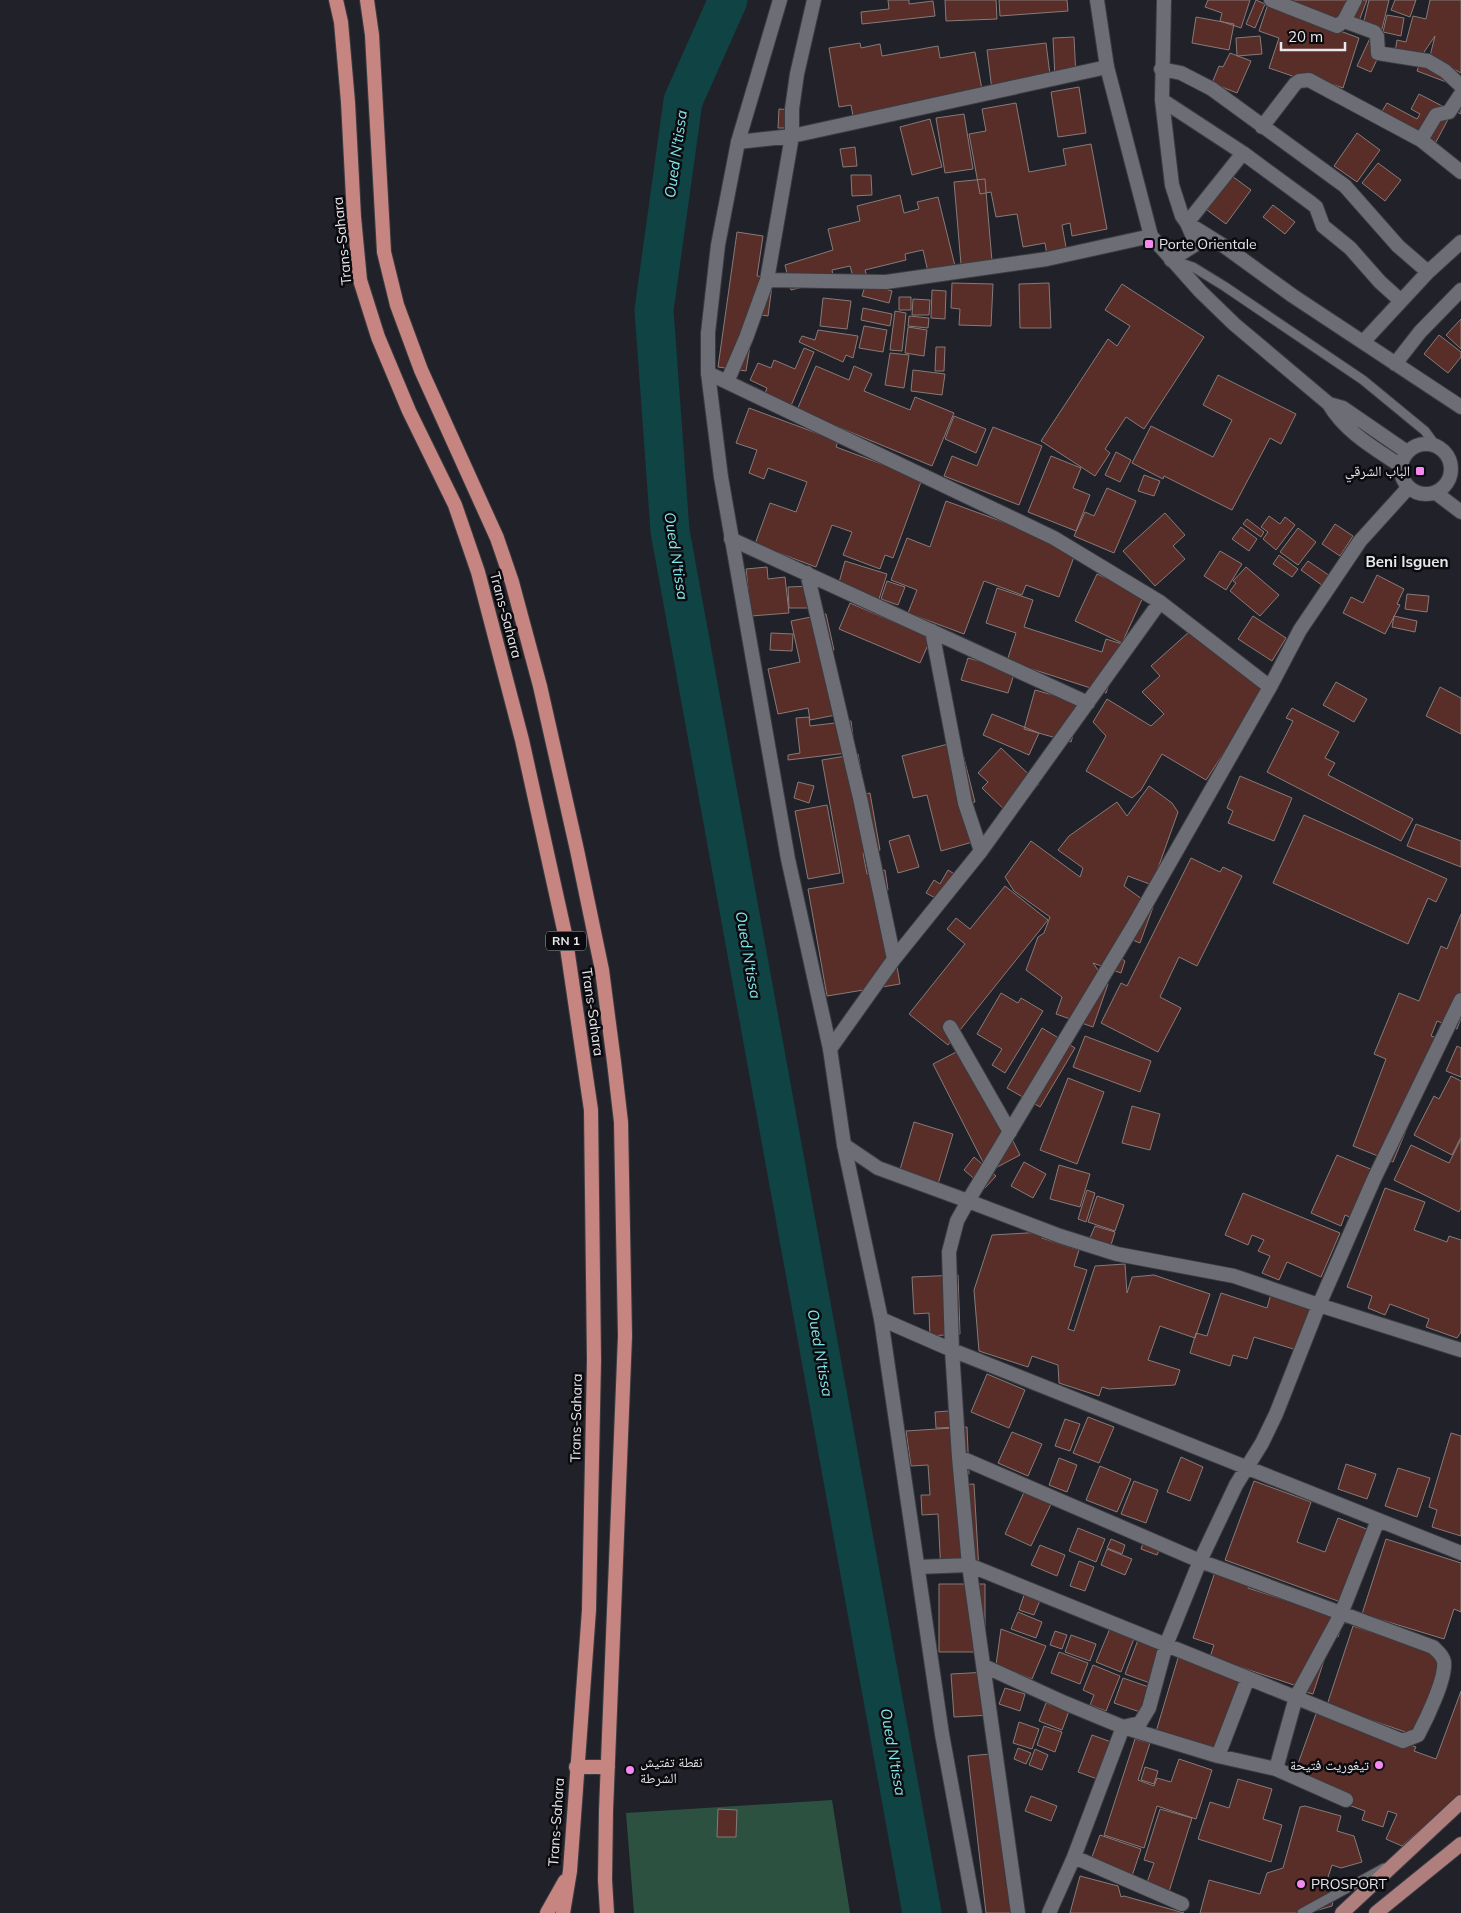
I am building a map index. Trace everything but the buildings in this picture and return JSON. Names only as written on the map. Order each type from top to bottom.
[{"type":"highway","name":"Trans-Sahara","points":[[336,0],[344,52],[354,218],[360,280],[378,337],[409,411],[455,506],[478,572],[522,740],[564,934],[591,1110],[594,1360],[589,1610],[576,1767],[570,1871],[563,1913]]},
{"type":"highway","name":"Trans-Sahara","points":[[367,0],[372,35],[386,261],[397,305],[420,370],[497,538],[512,582],[540,686],[577,850],[602,970],[614,1062],[621,1122],[625,1336],[608,1768],[605,1880],[607,1913]]},
{"type":"highway","points":[[576,1767],[608,1768]]},
{"type":"highway","points":[[548,1913],[570,1871]]},
{"type":"main road","points":[[1342,1913],[1461,1802]]},
{"type":"main road","points":[[1376,1913],[1461,1844]]},
{"type":"street","points":[[780,0],[738,142],[718,245],[708,333],[708,373],[731,539],[788,860],[830,1049],[844,1145],[880,1319],[942,1734],[974,1913]]},
{"type":"street","points":[[727,382],[746,338],[767,280],[792,136],[792,109],[797,74],[814,0]]},
{"type":"street","points":[[1097,0],[1107,67],[1151,236],[1171,260],[1234,324],[1329,404],[1335,415],[1347,427],[1401,466]]},
{"type":"street","points":[[1164,0],[1161,69],[1162,100],[1172,185],[1182,216],[1196,244],[1171,260]]},
{"type":"street","points":[[1271,0],[1338,26],[1344,21],[1355,0]]},
{"type":"street","points":[[1344,21],[1374,32],[1377,36],[1378,52],[1428,61],[1446,71],[1461,86]]},
{"type":"street","points":[[738,142],[792,136],[1107,67]]},
{"type":"street","points":[[1161,69],[1195,79],[1345,186],[1398,246],[1428,272]]},
{"type":"street","points":[[1262,127],[1294,84],[1305,80],[1421,140],[1461,172]]},
{"type":"street","points":[[1421,140],[1433,117],[1449,112],[1461,94]]},
{"type":"street","points":[[1162,100],[1243,152],[1316,207],[1323,226],[1350,248],[1380,282],[1401,301]]},
{"type":"street","points":[[1187,223],[1243,152]]},
{"type":"street","points":[[1187,223],[1224,246],[1293,296],[1364,341],[1395,364],[1461,407]]},
{"type":"street","points":[[767,280],[886,282],[1047,259],[1151,236]]},
{"type":"street","points":[[1364,341],[1428,272],[1461,242]]},
{"type":"street","points":[[1395,364],[1420,332],[1461,290]]},
{"type":"street","points":[[708,373],[1054,538],[1160,602],[1270,687]]},
{"type":"street","points":[[1329,404],[1343,408],[1407,452]]},
{"type":"street","points":[[1421,444],[1436,446],[1449,458],[1456,479],[1436,493],[1421,494],[1408,488],[1401,474],[1401,466],[1407,452],[1421,444]]},
{"type":"street","points":[[1018,1913],[969,1565],[959,1457],[952,1350],[949,1252],[957,1221],[1134,925],[1270,687],[1300,630],[1360,541],[1408,488]]},
{"type":"street","points":[[1436,493],[1461,512]]},
{"type":"street","points":[[731,539],[1088,703]]},
{"type":"street","points":[[806,573],[860,798],[894,959]]},
{"type":"street","points":[[830,1049],[894,959],[981,851],[1160,602]]},
{"type":"street","points":[[932,631],[965,803],[981,851]]},
{"type":"street","points":[[1123,1727],[1140,1723],[1149,1708],[1166,1645],[1200,1561],[1246,1468],[1262,1443],[1276,1414],[1374,1179],[1461,1000]]},
{"type":"street","points":[[950,1027],[1010,1132]]},
{"type":"street","points":[[844,1145],[878,1168],[1060,1236],[1117,1254],[1234,1276],[1461,1350]]},
{"type":"street","points":[[880,1319],[952,1350],[1246,1468],[1461,1552]]},
{"type":"street","points":[[918,1567],[969,1565],[1403,1741],[1418,1735],[1439,1684],[1444,1662],[1440,1653],[1432,1647],[1200,1561],[959,1457]]},
{"type":"street","points":[[1276,1769],[1296,1697],[1340,1614],[1378,1520]]},
{"type":"street","points":[[984,1666],[1064,1703],[1123,1727],[1218,1756],[1276,1769],[1346,1800]]},
{"type":"street","points":[[1218,1756],[1248,1678]]},
{"type":"street","points":[[1049,1913],[1074,1857],[1123,1727]]},
{"type":"street","points":[[1074,1857],[1182,1904]]},
{"type":"lane","points":[[1171,260],[1193,267],[1224,286],[1363,380],[1425,431],[1436,446]]},
{"type":"lane","points":[[1302,1913],[1395,1862]]},
{"type":"green space","points":[[832,1800],[850,1913],[634,1913],[626,1813]]},
{"type":"waterway","name":"Oued N'tissa","points":[[728,0],[683,101],[654,310],[670,531],[922,1913]]},
{"type":"place","name":"Porte Orientale","points":[[1149,244]]},
{"type":"place","name":"الباب الشرقي","points":[[1420,471]]},
{"type":"place","name":"تيغوريت فتيحة","points":[[1379,1765]]},
{"type":"place","name":"نقطة تفتيش الشرطة","points":[[630,1770]]},
{"type":"place","name":"PROSPORT","points":[[1301,1884]]},
{"type":"district","name":"Beni Isguen","points":[[1407,562]]}]
